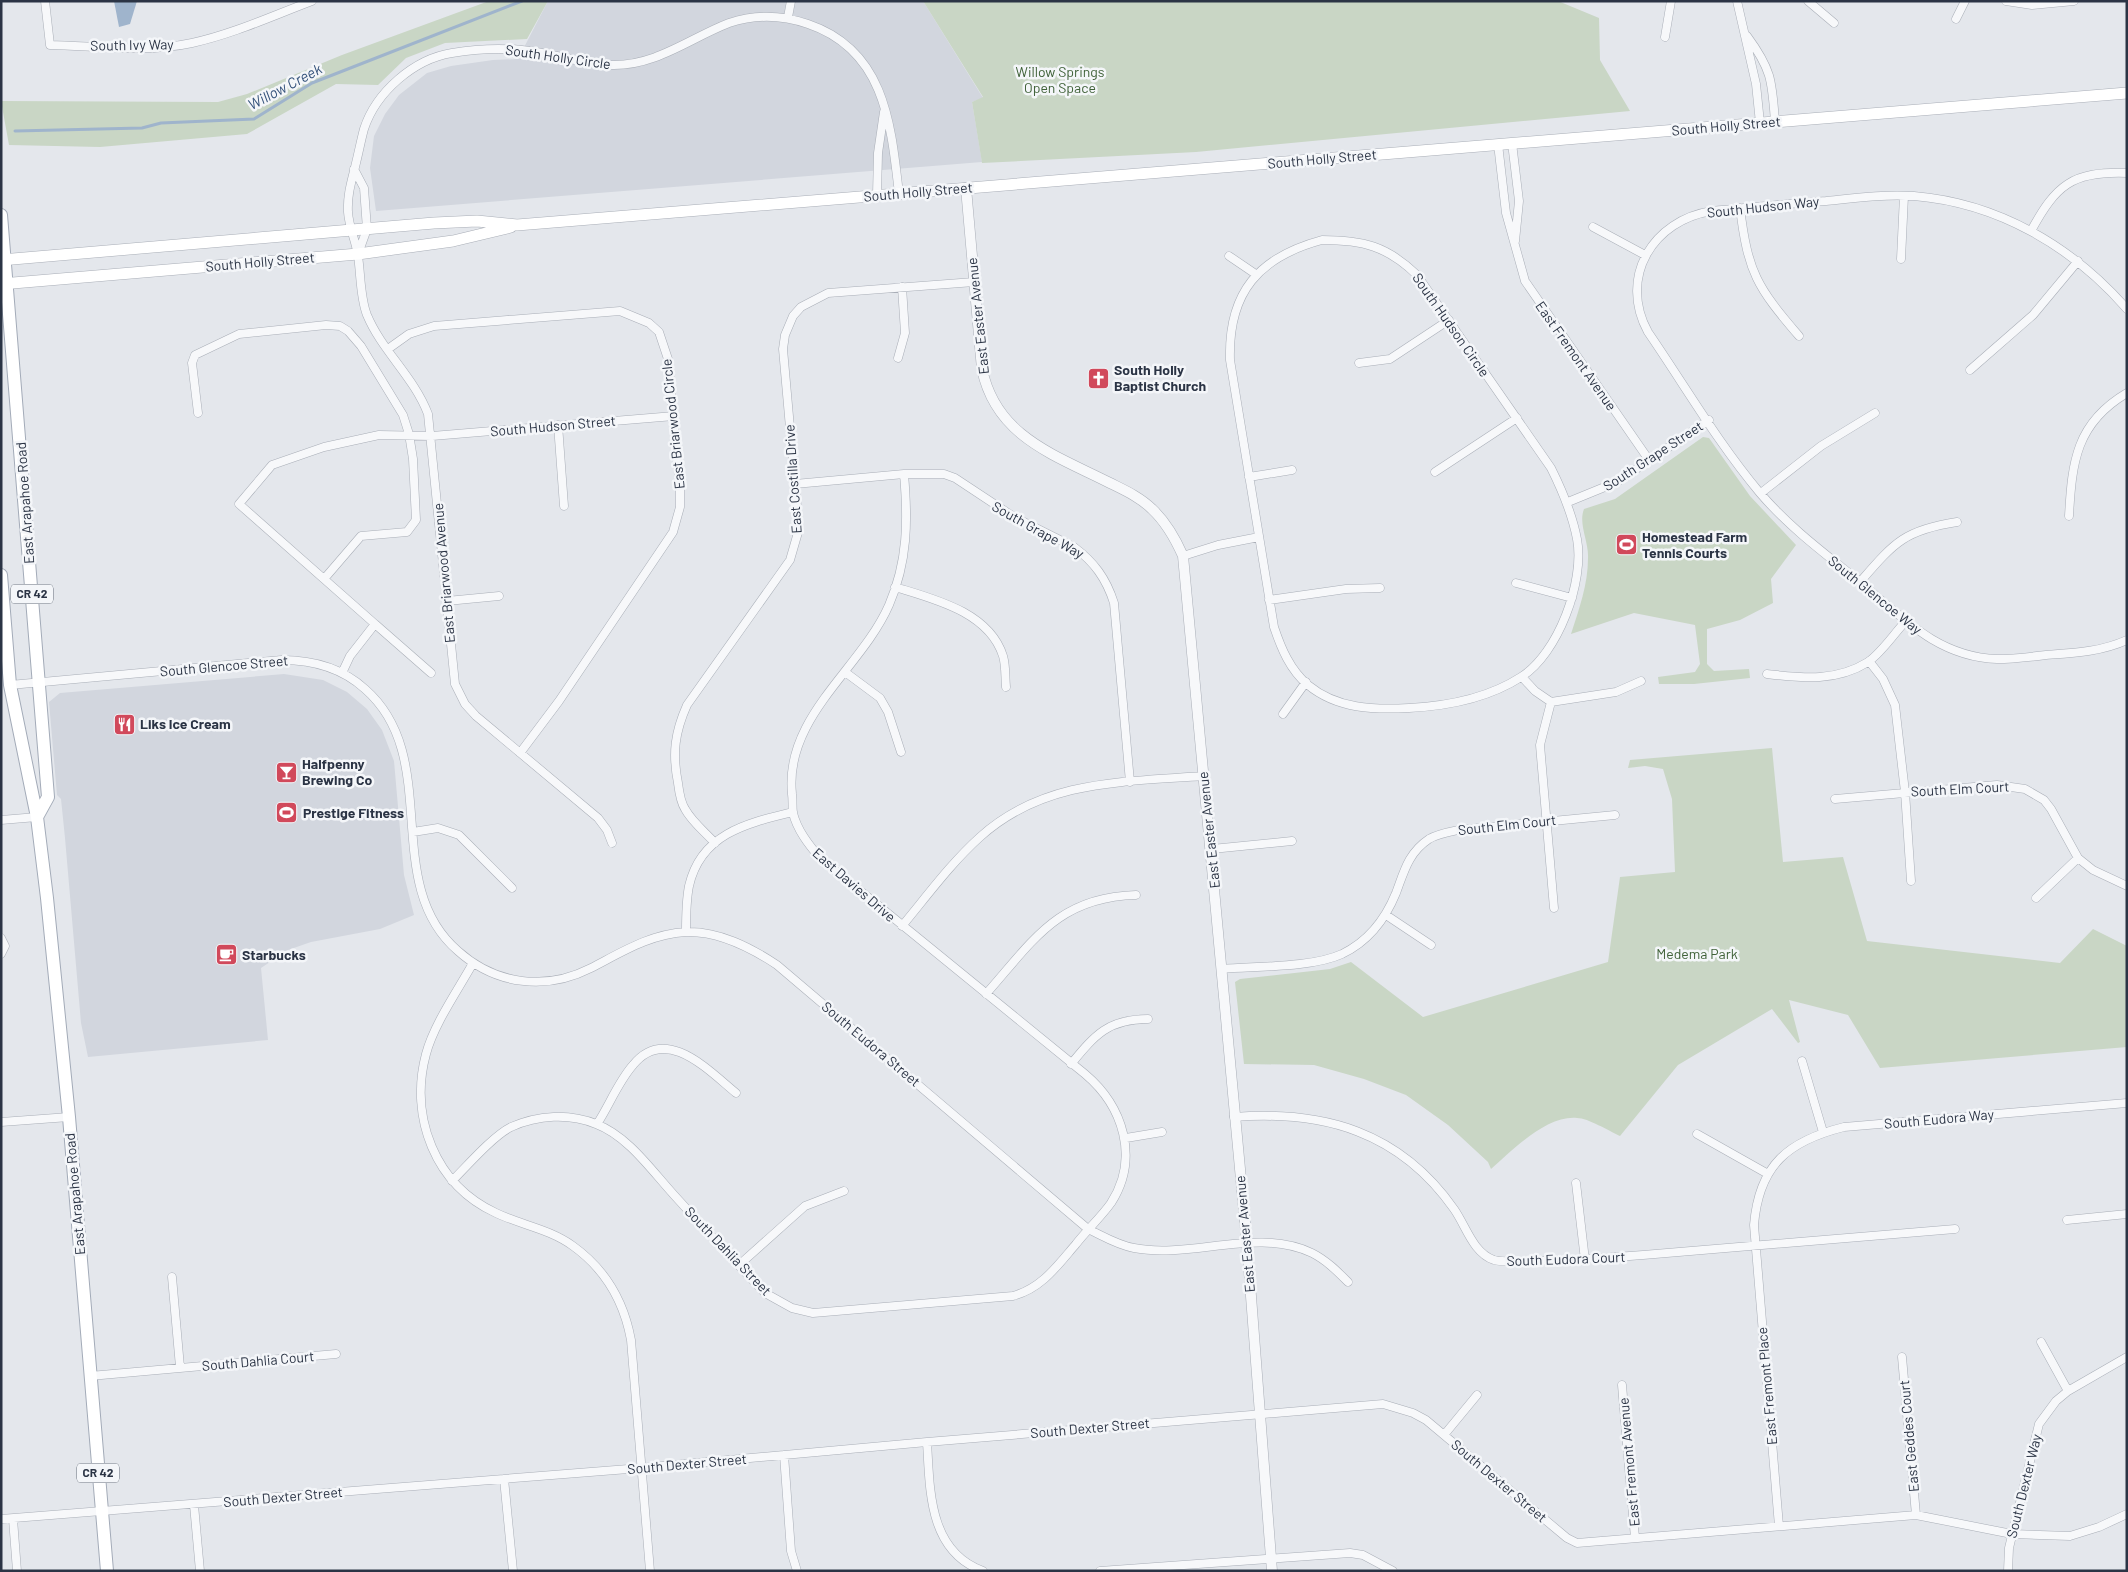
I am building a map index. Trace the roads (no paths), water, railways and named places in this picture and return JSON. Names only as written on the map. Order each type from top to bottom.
[{"type":"main road","name":"South Holly Street","points":[[4,283],[358,254],[452,242],[517,225],[2127,93]]},
{"type":"main road","name":"East Arapahoe Road","points":[[1,215],[4,283],[48,798],[37,817]]},
{"type":"main road","name":"South Holly Street","points":[[3,260],[477,221],[517,225]]},
{"type":"main road","name":"East Arapahoe Road","points":[[1,575],[10,686],[37,817],[69,1117],[107,1571]]},
{"type":"street","name":"South Ivy Way","points":[[45,1],[50,45],[153,48],[191,44],[312,1]]},
{"type":"street","points":[[788,17],[791,1]]},
{"type":"street","points":[[1665,37],[1671,1]]},
{"type":"street","points":[[1737,1],[1756,84],[1760,123]]},
{"type":"street","points":[[1808,1],[1834,23]]},
{"type":"street","points":[[1956,19],[1965,1]]},
{"type":"street","points":[[2006,1],[2032,5],[2074,1]]},
{"type":"street","name":"South Holly Circle","points":[[358,254],[350,230],[348,186],[365,126],[374,109],[404,74],[436,56],[498,49],[524,50],[593,64],[634,64],[655,58],[729,24],[766,16],[788,17],[822,29],[837,37],[858,55],[874,78],[885,110],[894,147],[899,194]]},
{"type":"street","points":[[1745,33],[1761,54],[1769,71],[1775,122]]},
{"type":"street","name":"South Holly Circle","points":[[877,196],[878,153],[885,110]]},
{"type":"street","name":"East Fremont Avenue","points":[[1512,143],[1519,201],[1515,246]]},
{"type":"street","name":"East Fremont Avenue","points":[[1498,144],[1504,206],[1520,269],[1533,294],[1649,460]]},
{"type":"street","points":[[354,169],[364,188],[367,229],[358,254]]},
{"type":"street","points":[[2031,231],[2049,199],[2060,188],[2076,178],[2127,173]]},
{"type":"street","name":"East Easter Avenue","points":[[966,188],[982,370],[991,398],[1000,414],[1013,429],[1038,446],[1123,489],[1151,508],[1176,539],[1183,556],[1202,776],[1212,849],[1234,1117],[1247,1244],[1272,1571]]},
{"type":"street","name":"South Hudson Way","points":[[1708,420],[1644,325],[1637,294],[1639,274],[1645,255],[1658,238],[1676,222],[1700,213],[1874,196],[1931,198],[1979,209],[2031,231],[2078,262],[2102,282],[2127,309]]},
{"type":"street","points":[[1901,259],[1904,196]]},
{"type":"street","points":[[1740,208],[1745,248],[1754,275],[1773,306],[1799,336]]},
{"type":"street","points":[[1593,228],[1645,255]]},
{"type":"street","name":"South Hudson Circle","points":[[1322,240],[1353,240],[1387,252],[1417,275],[1551,468],[1568,502],[1579,555],[1572,598],[1558,635],[1522,677],[1491,692],[1462,702],[1440,706],[1378,710],[1344,703],[1326,696],[1306,682],[1286,657],[1274,627],[1230,360],[1230,338],[1235,313],[1244,293],[1257,275],[1271,262],[1297,247],[1322,240]]},
{"type":"street","name":"East Briarwood Avenue","points":[[358,254],[363,300],[367,315],[422,398],[428,414],[432,436],[455,684],[459,694],[476,716],[598,818],[607,830],[612,843]]},
{"type":"street","points":[[1229,256],[1257,275]]},
{"type":"street","points":[[1970,370],[2034,314],[2078,262]]},
{"type":"street","name":"East Costilla Drive","points":[[715,843],[691,818],[680,798],[674,759],[676,732],[687,705],[790,560],[799,529],[783,349],[785,335],[793,316],[801,307],[828,294],[974,282]]},
{"type":"street","points":[[898,358],[904,343],[905,332],[902,287]]},
{"type":"street","name":"East Briarwood Circle","points":[[388,349],[409,334],[434,326],[620,311],[649,323],[659,332],[668,359],[680,507],[673,532],[559,701],[520,753]]},
{"type":"street","points":[[1359,363],[1390,359],[1448,320]]},
{"type":"street","points":[[198,413],[192,363],[195,354],[239,334],[326,325],[340,326],[348,331],[361,346],[403,415],[409,434],[416,520],[407,532],[361,536],[324,579],[431,673]]},
{"type":"street","points":[[2069,516],[2072,473],[2079,445],[2087,430],[2102,411],[2127,393]]},
{"type":"street","points":[[1761,494],[1821,446],[1875,414]]},
{"type":"street","name":"South Hudson Street","points":[[324,579],[239,504],[272,465],[324,447],[379,435],[409,434],[432,436],[674,416]]},
{"type":"street","points":[[1435,472],[1517,418]]},
{"type":"street","name":"South Grape Street","points":[[1568,502],[1617,482],[1708,420]]},
{"type":"street","name":"South Glencoe Way","points":[[1708,420],[1761,494],[1808,541],[1860,582],[1904,622],[1953,650],[1969,655],[1997,659],[2095,651],[2127,640]]},
{"type":"street","points":[[558,425],[564,506]]},
{"type":"street","points":[[1249,478],[1292,470]]},
{"type":"street","name":"South Grape Way","points":[[795,484],[932,472],[955,478],[995,506],[1074,547],[1099,570],[1114,602],[1130,782]]},
{"type":"street","name":"East Davies Drive","points":[[904,474],[908,519],[906,546],[895,587],[883,617],[801,736],[793,763],[793,812],[801,833],[820,858],[1071,1064],[1092,1079],[1108,1096],[1122,1122],[1126,1138],[1126,1155],[1120,1183],[1111,1202],[1088,1229]]},
{"type":"street","points":[[1860,582],[1886,551],[1902,539],[1927,526],[1957,522]]},
{"type":"street","points":[[1183,556],[1218,545],[1259,537]]},
{"type":"street","points":[[1516,583],[1572,598]]},
{"type":"street","points":[[895,587],[934,600],[982,624],[996,640],[1002,654],[1006,687]]},
{"type":"street","points":[[1269,600],[1346,589],[1380,588]]},
{"type":"street","points":[[447,601],[499,596]]},
{"type":"street","points":[[1767,674],[1803,678],[1824,678],[1839,675],[1869,661],[1904,622]]},
{"type":"street","points":[[342,673],[350,656],[374,624]]},
{"type":"street","name":"South Glencoe Street","points":[[10,686],[282,660],[320,664],[342,673],[373,695],[384,708],[398,734],[407,764],[412,832],[420,886],[431,917],[447,940],[473,963]]},
{"type":"street","points":[[1869,661],[1883,679],[1894,705],[1905,792],[1911,881]]},
{"type":"street","points":[[845,672],[880,698],[888,712],[901,752]]},
{"type":"street","points":[[1522,677],[1551,702],[1616,692],[1641,681]]},
{"type":"street","points":[[1283,714],[1306,682]]},
{"type":"street","points":[[1551,702],[1540,745],[1548,820],[1554,908]]},
{"type":"street","points":[[902,926],[979,837],[1008,815],[1062,791],[1087,786],[1202,776]]},
{"type":"street","name":"South Elm Court","points":[[1836,799],[1996,784],[2025,789],[2044,800],[2051,809],[2078,858],[2093,870],[2127,886]]},
{"type":"street","points":[[686,932],[689,886],[695,870],[706,852],[725,834],[748,823],[793,812]]},
{"type":"street","name":"South Elm Court","points":[[1222,969],[1328,958],[1362,942],[1386,915],[1408,859],[1430,839],[1458,830],[1615,815]]},
{"type":"street","points":[[1,820],[37,817]]},
{"type":"street","points":[[412,832],[438,828],[459,835],[512,888]]},
{"type":"street","points":[[1212,849],[1292,841]]},
{"type":"street","points":[[2036,898],[2078,858]]},
{"type":"street","points":[[986,994],[1038,935],[1057,918],[1086,903],[1102,898],[1136,895]]},
{"type":"street","points":[[1386,915],[1431,946]]},
{"type":"street","name":"South Eudora Street","points":[[473,963],[492,974],[508,979],[556,980],[590,968],[626,948],[646,940],[686,932],[729,939],[752,949],[777,965],[1088,1229],[1119,1245],[1149,1250],[1247,1244]]},
{"type":"street","points":[[1,938],[5,946],[1,954]]},
{"type":"street","points":[[473,963],[431,1040],[420,1081],[420,1100],[424,1128],[431,1148],[452,1181],[479,1204],[495,1213],[546,1231],[572,1245],[599,1268],[612,1286],[624,1312],[631,1340],[650,1571]]},
{"type":"street","points":[[1071,1064],[1102,1030],[1120,1021],[1148,1019]]},
{"type":"street","points":[[597,1124],[633,1065],[642,1056],[654,1051],[672,1049],[691,1056],[736,1093]]},
{"type":"street","points":[[1802,1061],[1823,1132]]},
{"type":"street","name":"South Eudora Way","points":[[1755,1245],[1756,1204],[1760,1188],[1768,1174],[1791,1148],[1823,1132],[1844,1127],[2127,1103]]},
{"type":"street","name":"South Eudora Court","points":[[1234,1117],[1268,1115],[1331,1121],[1364,1134],[1392,1150],[1423,1174],[1446,1198],[1476,1246],[1491,1259],[1500,1261],[1585,1260],[1955,1229]]},
{"type":"street","name":"South Dahlia Street","points":[[452,1181],[498,1136],[509,1128],[530,1120],[556,1116],[597,1124],[634,1150],[739,1265],[772,1298],[792,1308],[813,1313],[1013,1296],[1024,1293],[1040,1284],[1088,1229]]},
{"type":"street","points":[[1,1122],[69,1117]]},
{"type":"street","points":[[1126,1138],[1162,1132]]},
{"type":"street","points":[[1698,1134],[1768,1174]]},
{"type":"street","points":[[1576,1183],[1585,1260]]},
{"type":"street","points":[[739,1265],[805,1206],[844,1191]]},
{"type":"street","points":[[2067,1220],[2127,1214]]},
{"type":"street","points":[[1247,1244],[1276,1244],[1306,1251],[1327,1262],[1348,1282]]},
{"type":"street","name":"East Fremont Place","points":[[1755,1245],[1779,1526]]},
{"type":"street","points":[[172,1277],[180,1368]]},
{"type":"street","points":[[2041,1342],[2068,1391]]},
{"type":"street","name":"South Dahlia Court","points":[[90,1376],[336,1354]]},
{"type":"street","name":"South Dexter Way","points":[[2008,1571],[2012,1534],[2039,1424],[2056,1401],[2068,1391],[2127,1357]]},
{"type":"street","name":"East Geddes Court","points":[[1902,1358],[1916,1515]]},
{"type":"street","name":"East Fremont Avenue","points":[[1622,1385],[1635,1538]]},
{"type":"street","points":[[1444,1435],[1477,1395]]},
{"type":"street","name":"South Dexter Street","points":[[1,1519],[641,1468],[1383,1404],[1413,1412],[1444,1435],[1567,1538],[1577,1543],[1916,1515],[1937,1517],[2012,1534],[2070,1536],[2099,1527],[2127,1514]]},
{"type":"street","points":[[927,1442],[931,1498],[937,1524],[958,1554],[983,1571]]},
{"type":"street","points":[[784,1455],[791,1551],[797,1571]]},
{"type":"street","points":[[504,1479],[513,1571]]},
{"type":"street","points":[[194,1505],[200,1571]]},
{"type":"street","points":[[13,1518],[17,1571]]},
{"type":"street","points":[[1100,1571],[1350,1553],[1363,1555],[1393,1571]]},
{"type":"water","points":[[114,1],[137,1],[130,24],[119,27]]},
{"type":"waterway","name":"Willow Creek","points":[[15,131],[142,128],[161,123],[254,119],[312,83],[522,1]]},
{"type":"place","name":"South Holly Baptist Church","points":[[1098,378]]},
{"type":"place","name":"Homestead Farm Tennis Courts","points":[[1626,545]]},
{"type":"place","name":"Liks Ice Cream","points":[[124,724]]},
{"type":"place","name":"Halfpenny Brewing Co","points":[[286,772]]},
{"type":"place","name":"Prestige Fitness","points":[[287,813]]},
{"type":"place","name":"Starbucks","points":[[226,955]]},
{"type":"park label","name":"Willow Springs Open Space","points":[[1060,80]]},
{"type":"park label","name":"Medema Park","points":[[1697,954]]}]
